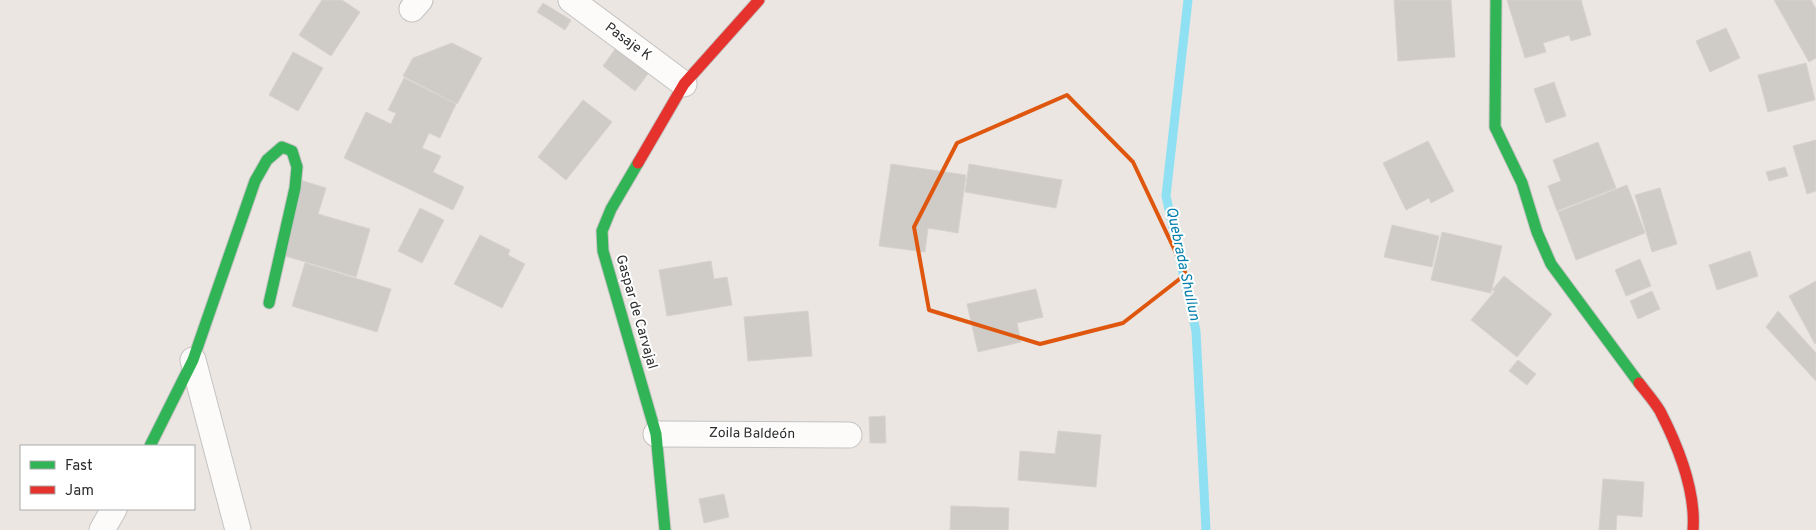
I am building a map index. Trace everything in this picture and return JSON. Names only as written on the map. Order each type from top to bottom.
[{"type":"street","name":"Pasaje K","points":[[572,0],[684,84]]},
{"type":"street","name":"Gaspar de Carvajal","points":[[665,530],[656,434],[603,251],[602,231],[611,209],[684,84],[759,0]]},
{"type":"street","points":[[1496,0],[1494,127],[1522,183],[1537,232],[1551,264],[1659,410],[1684,465],[1694,516],[1694,530]]},
{"type":"street","points":[[150,445],[193,360],[252,188],[262,166],[270,155],[282,147],[292,151],[297,167],[295,188],[269,303]]},
{"type":"street","points":[[193,360],[238,530]]},
{"type":"street","name":"Zoila Baldeón","points":[[656,434],[849,435]]},
{"type":"street","points":[[102,530],[113,510]]},
{"type":"highlighted area","points":[[1067,95],[1133,162],[1186,274],[1123,323],[1040,344],[929,310],[914,227],[957,143]]},
{"type":"building","points":[[322,0],[342,0],[360,12],[331,56],[299,35]]},
{"type":"building","points":[[1394,0],[1451,0],[1455,57],[1398,61]]},
{"type":"building","points":[[1507,0],[1581,0],[1591,35],[1571,41],[1569,35],[1543,43],[1546,52],[1525,58]]},
{"type":"building","points":[[1774,0],[1811,0],[1816,9],[1816,58],[1809,62]]},
{"type":"building","points":[[543,3],[571,20],[565,30],[537,12]]},
{"type":"building","points":[[1726,28],[1740,58],[1710,72],[1696,41]]},
{"type":"building","points":[[621,41],[654,66],[635,91],[603,66]]},
{"type":"building","points":[[452,43],[482,58],[457,104],[403,76],[413,58]]},
{"type":"building","points":[[293,52],[323,68],[298,111],[269,95]]},
{"type":"building","points":[[1806,63],[1815,100],[1768,112],[1758,75]]},
{"type":"building","points":[[404,78],[456,104],[440,138],[429,133],[422,148],[441,156],[433,172],[464,187],[453,210],[344,158],[366,112],[391,124],[396,113],[388,110]]},
{"type":"building","points":[[1554,82],[1566,116],[1546,123],[1534,89]]},
{"type":"building","points":[[583,100],[612,122],[566,180],[538,157]]},
{"type":"building","points":[[1816,140],[1816,191],[1807,194],[1793,146]]},
{"type":"building","points":[[1428,141],[1454,191],[1431,203],[1429,198],[1406,210],[1383,163]]},
{"type":"building","points":[[1598,142],[1616,188],[1557,211],[1548,186],[1561,181],[1553,160]]},
{"type":"building","points":[[891,164],[966,175],[958,233],[928,228],[925,252],[879,246]]},
{"type":"building","points":[[969,164],[1062,180],[1056,208],[965,192]]},
{"type":"building","points":[[1785,167],[1788,176],[1769,181],[1766,172]]},
{"type":"building","points":[[300,180],[326,188],[318,214],[370,229],[356,277],[282,255]]},
{"type":"building","points":[[1627,185],[1645,233],[1576,260],[1558,212]]},
{"type":"building","points":[[1660,188],[1677,244],[1652,252],[1635,195]]},
{"type":"building","points":[[420,208],[444,220],[422,263],[398,251]]},
{"type":"building","points":[[1392,225],[1439,236],[1432,267],[1384,257]]},
{"type":"building","points":[[1442,232],[1502,246],[1491,293],[1431,280]]},
{"type":"building","points":[[480,235],[510,250],[508,255],[525,264],[502,308],[454,284]]},
{"type":"building","points":[[1750,251],[1758,276],[1717,290],[1709,265]]},
{"type":"building","points":[[1640,259],[1651,286],[1626,296],[1615,270]]},
{"type":"building","points":[[711,261],[714,279],[727,277],[732,305],[667,316],[659,270]]},
{"type":"building","points":[[305,263],[391,289],[377,332],[292,306]]},
{"type":"building","points":[[1504,276],[1552,314],[1517,357],[1471,320],[1495,291],[1492,290]]},
{"type":"building","points":[[1816,281],[1816,343],[1815,344],[1789,296]]},
{"type":"building","points":[[1036,289],[1043,317],[1017,323],[1021,342],[978,352],[967,304]]},
{"type":"building","points":[[1652,291],[1660,309],[1638,319],[1630,301]]},
{"type":"building","points":[[808,311],[812,356],[748,361],[744,317]]},
{"type":"building","points":[[1778,311],[1816,353],[1816,381],[1766,327]]},
{"type":"building","points":[[1518,360],[1536,374],[1527,385],[1509,371]]},
{"type":"building","points":[[885,416],[886,443],[870,443],[869,417]]},
{"type":"building","points":[[1058,431],[1101,435],[1096,487],[1018,480],[1020,451],[1055,454]]},
{"type":"building","points":[[1603,479],[1644,482],[1642,517],[1617,515],[1616,530],[1599,530]]},
{"type":"building","points":[[724,494],[729,517],[704,523],[699,499]]},
{"type":"building","points":[[951,506],[1009,508],[1008,530],[950,530]]},
{"type":"waterway","name":"Quebrada Shullun","points":[[1188,0],[1166,196],[1196,331],[1206,530]]},
{"type":"traffic: fast","points":[[1496,0],[1495,127],[1522,183],[1537,232],[1551,264],[1639,383]]},
{"type":"traffic: fast","points":[[150,445],[193,360],[255,181],[267,160],[282,147],[292,151],[297,167],[295,188],[269,303]]},
{"type":"traffic: fast","points":[[638,163],[611,209],[602,231],[603,251],[656,434],[665,530]]},
{"type":"traffic: jam","points":[[638,163],[684,84],[759,0]]},
{"type":"traffic: jam","points":[[1639,383],[1660,411],[1679,454],[1692,500],[1693,530]]}]
